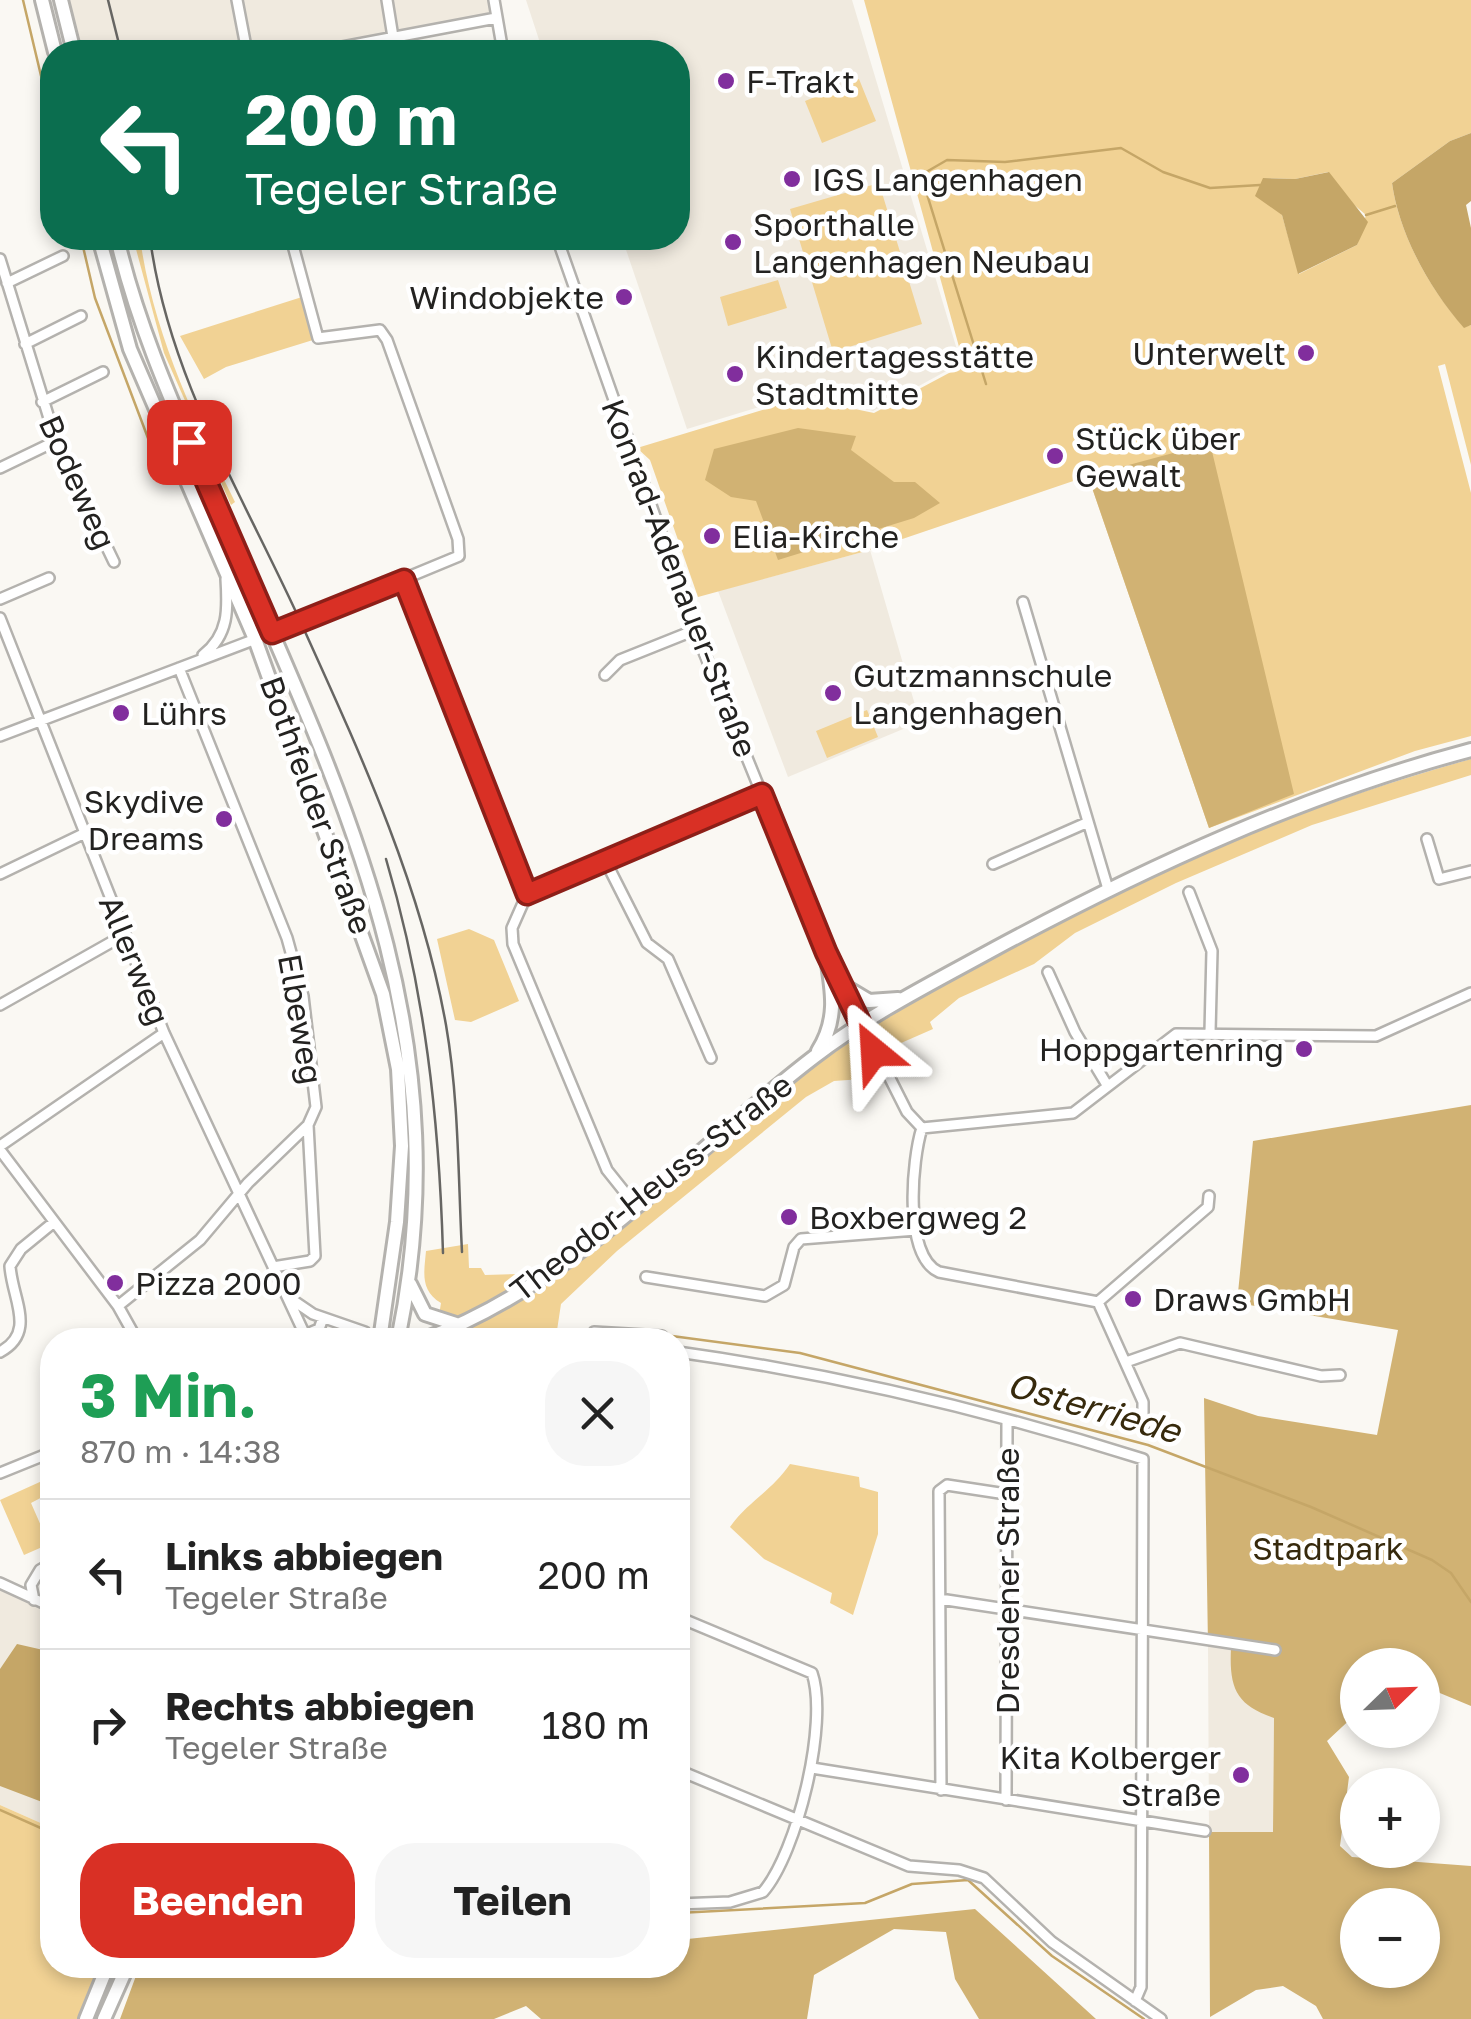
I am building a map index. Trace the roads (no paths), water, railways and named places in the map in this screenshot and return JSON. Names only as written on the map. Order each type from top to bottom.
[{"type":"main road","points":[[42,0],[52,40]]},
{"type":"main road","points":[[61,0],[71,40]]},
{"type":"main road","name":"Bothfelder Straße","points":[[102,250],[130,350],[255,640],[369,945],[394,1044],[402,1171],[382,1328]]},
{"type":"main road","name":"Bothfelder Straße","points":[[121,250],[147,343],[272,633],[369,876],[402,996],[417,1138],[409,1280],[400,1328]]},
{"type":"main road","name":"Theodor-Heuss-Straße","points":[[454,1328],[520,1294],[814,1057],[906,998],[1108,890],[1289,810],[1471,750]]},
{"type":"main road","points":[[814,1057],[832,1020],[833,994],[826,952]]},
{"type":"main road","points":[[840,983],[869,1001],[906,998]]},
{"type":"main road","points":[[409,1280],[426,1314],[462,1325]]},
{"type":"main road","points":[[86,2019],[103,1978]]},
{"type":"main road","points":[[104,2019],[122,1978]]},
{"type":"street","points":[[238,0],[245,40]]},
{"type":"street","points":[[388,0],[393,37]]},
{"type":"street","points":[[494,0],[501,40]]},
{"type":"street","points":[[378,40],[496,18]]},
{"type":"street","points":[[0,736],[454,562],[459,556],[458,539],[387,340],[380,330],[368,328],[318,338],[294,250]]},
{"type":"street","name":"Konrad-Adenauer-Straße","points":[[561,250],[695,630],[826,952],[908,1112],[922,1128]]},
{"type":"street","points":[[7,283],[63,256]]},
{"type":"street","name":"Bodeweg","points":[[0,258],[56,442],[114,562]]},
{"type":"street","points":[[25,344],[81,316]]},
{"type":"street","name":"Bodeweg","points":[[42,402],[103,372]]},
{"type":"street","points":[[0,468],[56,442]]},
{"type":"street","points":[[192,663],[221,637],[227,618],[226,571]]},
{"type":"street","points":[[0,599],[49,578]]},
{"type":"street","points":[[404,580],[527,894]]},
{"type":"street","points":[[1023,602],[1087,806],[1086,823],[1108,890]]},
{"type":"street","name":"Allerweg","points":[[0,618],[164,1032],[302,1328]]},
{"type":"street","points":[[605,675],[620,660],[695,630]]},
{"type":"street","name":"Elbeweg","points":[[118,1306],[189,1251],[308,1125],[316,1107],[296,964],[179,668]]},
{"type":"street","points":[[634,1205],[607,1170],[513,944],[512,928],[527,894],[762,794]]},
{"type":"street","points":[[992,864],[1086,823]]},
{"type":"street","points":[[0,874],[85,833]]},
{"type":"street","points":[[1427,839],[1439,879],[1471,871]]},
{"type":"street","points":[[606,862],[647,943],[668,958],[712,1058]]},
{"type":"street","points":[[1189,892],[1212,951],[1210,1032]]},
{"type":"street","points":[[0,1005],[124,935]]},
{"type":"street","points":[[1048,972],[1075,1032],[1107,1085]]},
{"type":"street","points":[[1098,1302],[932,1269],[921,1258],[916,1230],[915,1151],[922,1128],[1064,1116],[1166,1038],[1210,1032],[1376,1036],[1471,993]]},
{"type":"street","points":[[130,1328],[118,1306],[0,1148],[164,1032]]},
{"type":"street","points":[[273,1267],[310,1261],[316,1256],[308,1125]]},
{"type":"street","points":[[1098,1302],[1208,1207],[1210,1196]]},
{"type":"street","points":[[0,1352],[14,1344],[22,1326],[5,1265],[54,1222]]},
{"type":"street","points":[[646,1278],[766,1296],[784,1285],[794,1248],[801,1239],[916,1230]]},
{"type":"street","name":"Allerweg","points":[[287,1296],[323,1318],[353,1328]]},
{"type":"street","points":[[1098,1302],[1143,1402],[1143,1427]]},
{"type":"street","name":"Allerweg","points":[[319,1328],[323,1318]]},
{"type":"street","points":[[1126,1362],[1180,1342],[1321,1376],[1340,1375]]},
{"type":"street","points":[[690,1354],[796,1368],[1142,1459],[1140,1986],[1135,2001]]},
{"type":"street","name":"Dresdener Straße","points":[[1006,1800],[1007,1422]]},
{"type":"street","points":[[0,1473],[40,1457]]},
{"type":"street","points":[[940,1790],[940,1491],[947,1485],[1006,1494]]},
{"type":"street","points":[[34,1600],[31,1585],[40,1570]]},
{"type":"street","points":[[0,1583],[40,1602]]},
{"type":"street","points":[[940,1599],[1275,1650]]},
{"type":"street","points":[[690,1622],[812,1673],[816,1754],[796,1818],[763,1892],[730,1902],[690,1904]]},
{"type":"street","points":[[812,1768],[1205,1831]]},
{"type":"street","points":[[690,1775],[909,1866],[959,1870],[984,1878],[1031,1926],[1161,2019]]},
{"type":"waterway","points":[[23,0],[40,72]]},
{"type":"waterway","points":[[986,384],[921,175],[947,160],[1005,162],[1121,148],[1163,172],[1210,188],[1260,185]]},
{"type":"waterway","points":[[1366,215],[1395,206]]},
{"type":"waterway","points":[[84,250],[95,298],[151,446]]},
{"type":"waterway","name":"Osterriede","points":[[690,1338],[800,1353],[1148,1445],[1311,1507],[1432,1560],[1451,1573],[1471,1602]]},
{"type":"waterway","points":[[0,1810],[40,1828]]},
{"type":"waterway","points":[[690,1912],[865,1903],[912,1884],[968,1880],[1052,1956],[1144,2019]]},
{"type":"tram line","points":[[108,0],[118,40]]},
{"type":"tram line","points":[[152,250],[173,339],[191,388],[345,722],[386,820],[421,921],[450,1053],[462,1252]]},
{"type":"tram line","points":[[386,859],[411,957],[428,1054],[443,1253]]},
{"type":"place","name":"F-Trakt","points":[[726,81]]},
{"type":"place","name":"IGS Langenhagen","points":[[792,179]]},
{"type":"place","name":"Sporthalle Langenhagen Neubau","points":[[733,242]]},
{"type":"place","name":"Windobjekte","points":[[624,297]]},
{"type":"place","name":"Unterwelt","points":[[1306,353]]},
{"type":"place","name":"Kindertagesstätte Stadtmitte","points":[[735,374]]},
{"type":"place","name":"Stück über Gewalt","points":[[1055,456]]},
{"type":"place","name":"Elia-Kirche","points":[[712,536]]},
{"type":"place","name":"Gutzmannschule Langenhagen","points":[[833,693]]},
{"type":"place","name":"Lührs","points":[[121,713]]},
{"type":"place","name":"Skydive Dreams","points":[[224,819]]},
{"type":"place","name":"Hoppgartenring","points":[[1304,1049]]},
{"type":"place","name":"Boxbergweg 2","points":[[789,1217]]},
{"type":"place","name":"Pizza 2000","points":[[115,1283]]},
{"type":"place","name":"Draws GmbH","points":[[1133,1299]]},
{"type":"place","name":"Kita Kolberger Straße","points":[[1241,1775]]},
{"type":"park label","name":"Stadtpark","points":[[1328,1548]]}]
